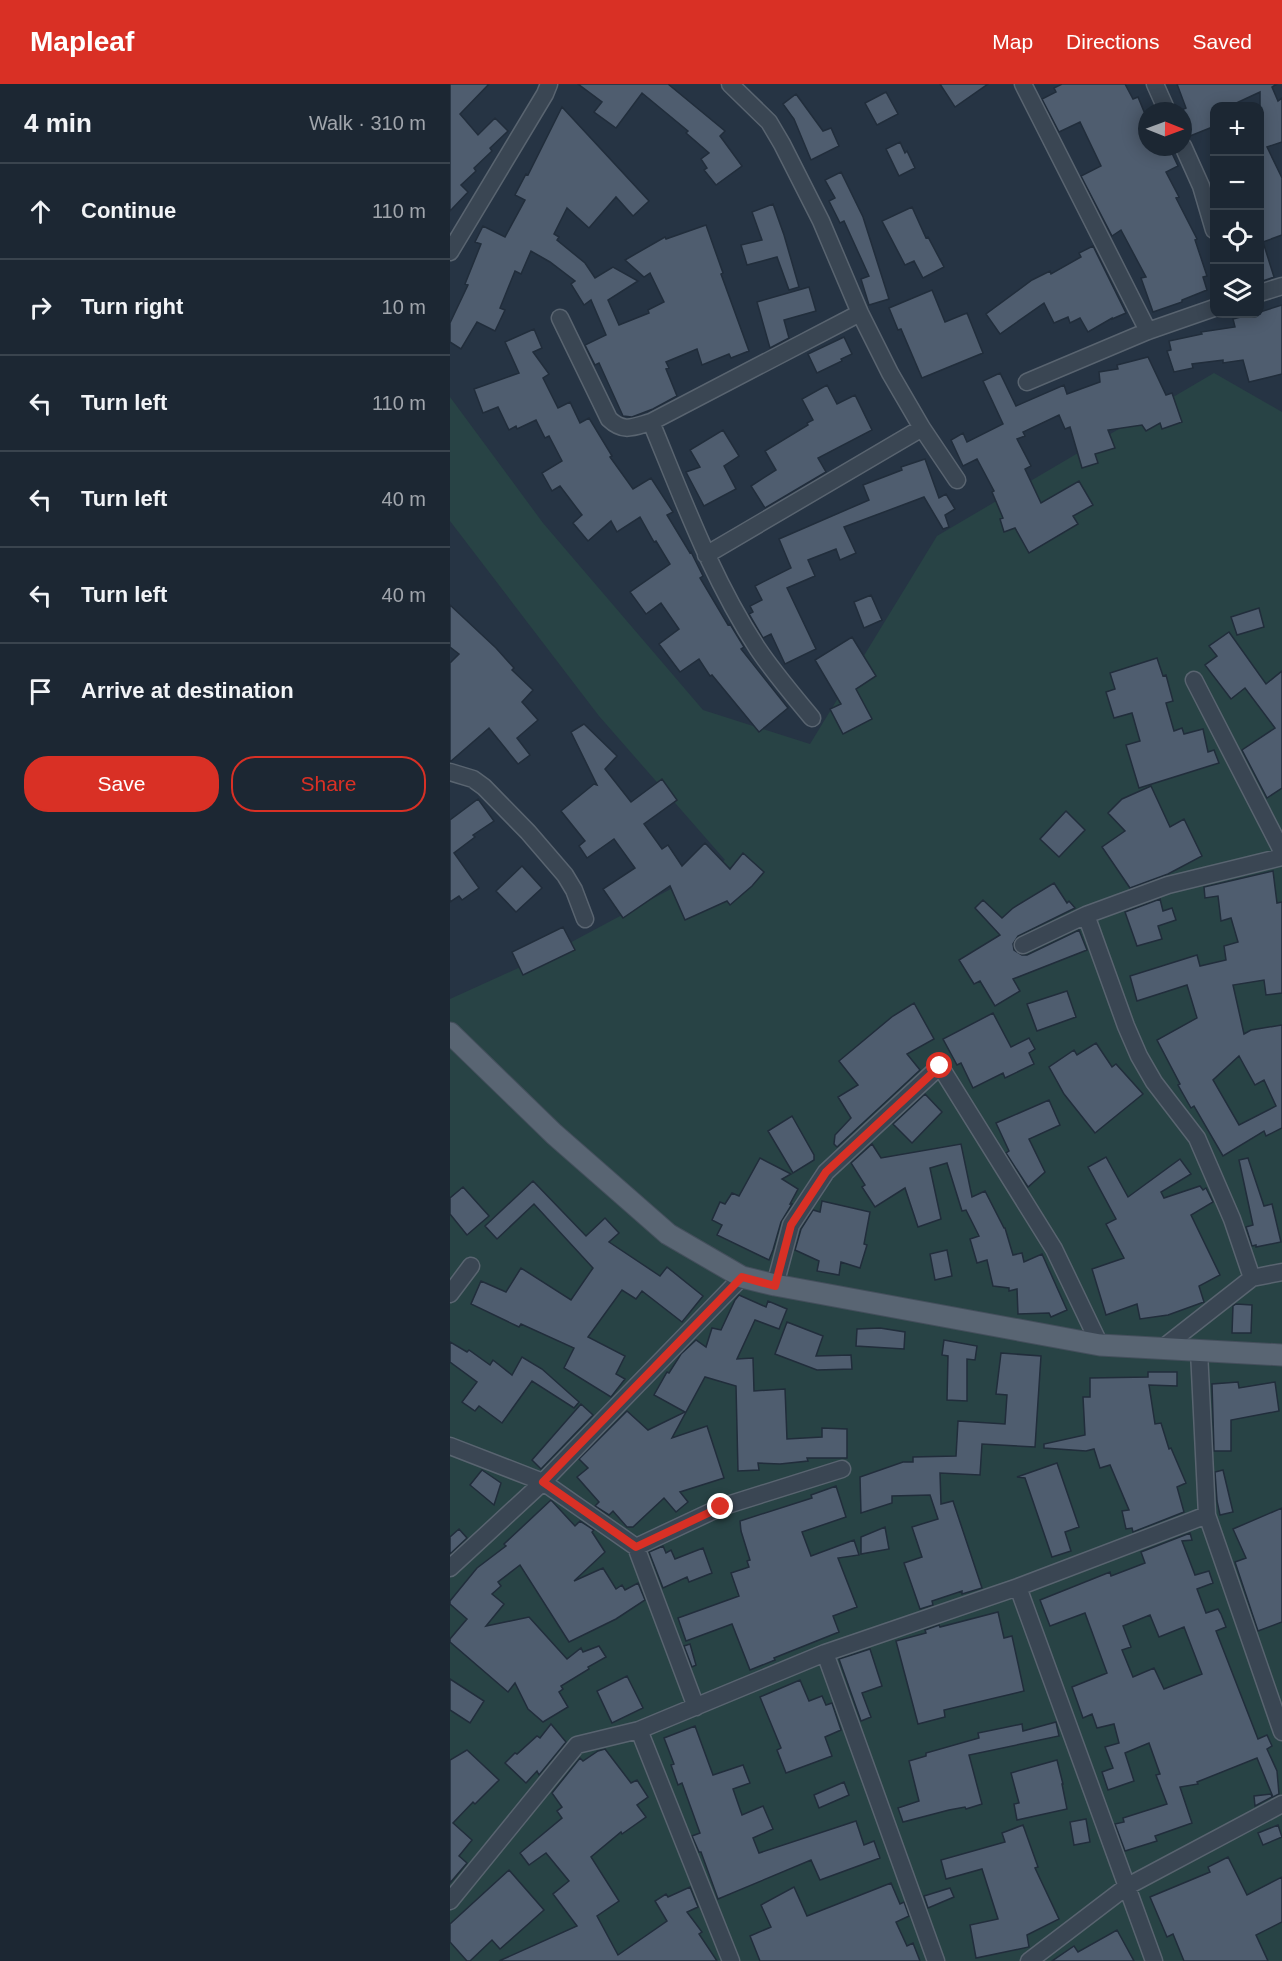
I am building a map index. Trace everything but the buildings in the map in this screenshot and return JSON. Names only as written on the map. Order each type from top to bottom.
[{"type":"main road","points":[[450,1033],[554,1134],[668,1234],[742,1277],[775,1286],[1100,1345],[1282,1354]]},
{"type":"street","points":[[450,252],[549,84]]},
{"type":"street","points":[[730,84],[769,123],[782,144],[821,221],[860,313],[890,373],[922,429],[957,480]]},
{"type":"street","points":[[1023,84],[1148,331]]},
{"type":"street","points":[[1155,84],[1163,102]]},
{"type":"street","points":[[1187,156],[1201,186],[1210,214]]},
{"type":"street","points":[[1264,292],[1282,286]]},
{"type":"street","points":[[1027,382],[1148,331],[1210,310]]},
{"type":"street","points":[[560,318],[609,419],[618,427],[627,428],[651,422],[860,313]]},
{"type":"street","points":[[651,422],[706,555],[742,622],[773,671],[812,718]]},
{"type":"street","points":[[706,555],[922,429]]},
{"type":"street","points":[[1194,680],[1282,850]]},
{"type":"street","points":[[450,772],[473,779],[484,787],[528,832],[565,875],[574,890],[585,919]]},
{"type":"street","points":[[1023,945],[1086,915],[1168,885],[1282,857]]},
{"type":"street","points":[[1086,915],[1139,1056],[1154,1082],[1197,1138],[1232,1219],[1252,1278]]},
{"type":"street","points":[[775,1286],[791,1225],[826,1172],[940,1066],[1054,1249],[1100,1345]]},
{"type":"street","points":[[450,1294],[471,1266]]},
{"type":"street","points":[[1164,1347],[1252,1278],[1282,1272]]},
{"type":"street","points":[[450,1568],[543,1482],[742,1277]]},
{"type":"street","points":[[1199,1351],[1208,1515],[1282,1732]]},
{"type":"street","points":[[450,1446],[543,1482],[636,1547],[696,1707]]},
{"type":"street","points":[[636,1547],[721,1507],[842,1469]]},
{"type":"street","points":[[450,1901],[577,1745],[639,1730],[825,1653],[1018,1587],[1208,1515]]},
{"type":"street","points":[[1018,1587],[1154,1961]]},
{"type":"street","points":[[825,1653],[936,1961]]},
{"type":"street","points":[[639,1730],[731,1961]]},
{"type":"street","points":[[1029,1961],[1126,1887],[1282,1804]]},
{"type":"green space","points":[[1214,373],[1282,412],[1282,1961],[450,1961],[450,999],[549,954],[725,860],[599,716],[450,521],[450,397],[543,523],[703,710],[810,744],[937,536]]},
{"type":"route","points":[[721,1507],[636,1547],[543,1482],[742,1277],[775,1286],[791,1225],[826,1172],[940,1066]]}]
